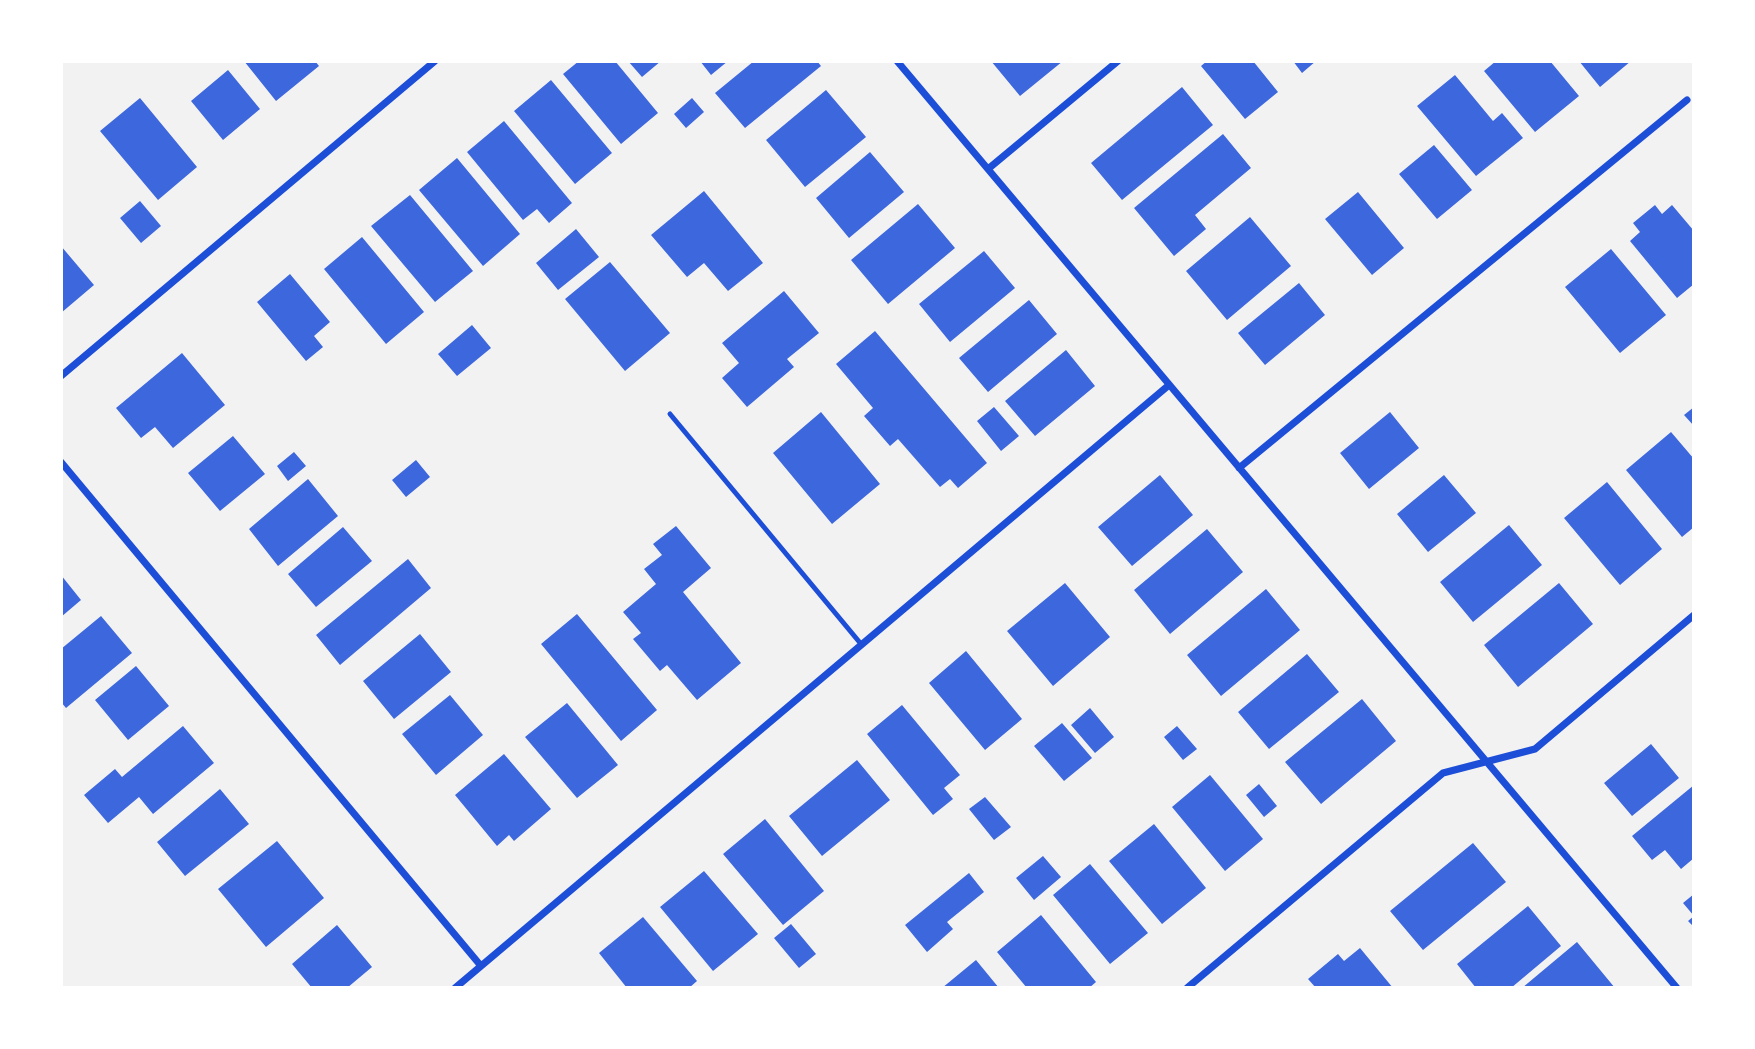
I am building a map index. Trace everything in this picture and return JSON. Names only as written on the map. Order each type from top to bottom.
[{"type":"street","points":[[61,376],[435,61]]},
{"type":"street","points":[[897,61],[1677,988]]},
{"type":"street","points":[[988,169],[1118,61]]},
{"type":"street","points":[[1238,468],[1687,100]]},
{"type":"street","points":[[455,988],[1169,385]]},
{"type":"street","points":[[62,463],[481,966]]},
{"type":"street","points":[[1187,988],[1443,773],[1535,749],[1694,615]]},
{"type":"lane","points":[[670,414],[862,644]]},
{"type":"building","points":[[244,61],[315,61],[319,66],[276,101]]},
{"type":"building","points":[[579,61],[615,61],[658,113],[621,144],[563,74]]},
{"type":"building","points":[[628,61],[661,61],[642,77]]},
{"type":"building","points":[[700,61],[728,61],[711,75]]},
{"type":"building","points":[[754,61],[817,61],[821,66],[745,128],[715,93]]},
{"type":"building","points":[[991,61],[1063,61],[1020,96]]},
{"type":"building","points":[[1207,61],[1253,61],[1278,92],[1245,119],[1201,66]]},
{"type":"building","points":[[1293,61],[1316,61],[1302,73]]},
{"type":"building","points":[[1496,61],[1550,61],[1579,96],[1535,132],[1484,71]]},
{"type":"building","points":[[1579,61],[1631,61],[1600,87]]},
{"type":"building","points":[[228,70],[260,109],[223,140],[191,101]]},
{"type":"building","points":[[1455,75],[1493,121],[1502,113],[1523,138],[1476,176],[1417,106]]},
{"type":"building","points":[[551,80],[612,153],[575,184],[514,111]]},
{"type":"building","points":[[1182,87],[1213,125],[1122,200],[1091,163]]},
{"type":"building","points":[[826,90],[866,137],[805,187],[766,140]]},
{"type":"building","points":[[140,98],[197,167],[158,200],[100,131]]},
{"type":"building","points":[[692,98],[704,112],[686,128],[674,114]]},
{"type":"building","points":[[504,121],[572,203],[549,223],[537,209],[523,220],[467,152]]},
{"type":"building","points":[[1223,134],[1251,168],[1195,215],[1206,229],[1174,256],[1134,208]]},
{"type":"building","points":[[1434,145],[1472,190],[1437,219],[1399,174]]},
{"type":"building","points":[[870,152],[904,192],[849,238],[816,198]]},
{"type":"building","points":[[457,158],[520,234],[483,266],[419,190]]},
{"type":"building","points":[[704,191],[763,263],[728,291],[704,263],[687,277],[651,235]]},
{"type":"building","points":[[1358,192],[1404,248],[1372,275],[1325,219]]},
{"type":"building","points":[[410,195],[473,271],[435,302],[371,226]]},
{"type":"building","points":[[140,201],[161,226],[141,243],[120,218]]},
{"type":"building","points":[[918,204],[955,248],[888,304],[851,260]]},
{"type":"building","points":[[1655,205],[1662,214],[1672,205],[1694,231],[1694,284],[1677,298],[1630,241],[1640,232],[1633,223]]},
{"type":"building","points":[[1250,217],[1291,266],[1227,320],[1186,271]]},
{"type":"building","points":[[576,229],[599,257],[558,290],[536,263]]},
{"type":"building","points":[[362,237],[424,312],[386,344],[324,269]]},
{"type":"building","points":[[61,246],[94,285],[61,313]]},
{"type":"building","points":[[1611,249],[1666,315],[1620,353],[1565,287]]},
{"type":"building","points":[[984,251],[1015,288],[950,342],[919,304]]},
{"type":"building","points":[[610,262],[670,333],[625,371],[565,299]]},
{"type":"building","points":[[290,274],[330,322],[314,336],[323,347],[306,361],[257,302]]},
{"type":"building","points":[[1299,283],[1325,315],[1265,365],[1238,333]]},
{"type":"building","points":[[784,291],[819,333],[787,359],[794,367],[747,407],[722,378],[739,363],[722,343]]},
{"type":"building","points":[[1029,300],[1057,334],[988,392],[959,358]]},
{"type":"building","points":[[472,325],[491,348],[457,376],[438,354]]},
{"type":"building","points":[[875,331],[987,463],[958,488],[950,479],[940,487],[898,439],[890,446],[864,416],[873,408],[836,364]]},
{"type":"building","points":[[1066,350],[1095,386],[1035,436],[1005,401]]},
{"type":"building","points":[[182,353],[225,405],[173,448],[155,427],[141,438],[116,408]]},
{"type":"building","points":[[994,407],[1019,436],[1001,451],[977,421]]},
{"type":"building","points":[[1694,407],[1694,426],[1684,415]]},
{"type":"building","points":[[821,412],[880,484],[832,524],[773,453]]},
{"type":"building","points":[[1390,412],[1419,448],[1369,489],[1340,453]]},
{"type":"building","points":[[1671,432],[1694,459],[1694,527],[1682,537],[1626,470]]},
{"type":"building","points":[[233,436],[265,474],[220,511],[188,473]]},
{"type":"building","points":[[294,452],[306,466],[288,481],[277,466]]},
{"type":"building","points":[[416,460],[430,477],[406,497],[392,480]]},
{"type":"building","points":[[1160,475],[1193,515],[1132,566],[1098,527]]},
{"type":"building","points":[[1444,475],[1476,513],[1428,552],[1397,514]]},
{"type":"building","points":[[308,479],[338,516],[278,566],[249,529]]},
{"type":"building","points":[[1607,482],[1662,549],[1620,585],[1564,518]]},
{"type":"building","points":[[1509,525],[1542,565],[1473,622],[1440,582]]},
{"type":"building","points":[[676,526],[711,568],[683,592],[741,663],[697,700],[667,665],[660,671],[633,639],[641,633],[623,612],[656,584],[644,569],[662,555],[653,544]]},
{"type":"building","points":[[343,527],[372,561],[316,607],[288,574]]},
{"type":"building","points":[[1207,529],[1243,572],[1170,634],[1134,590]]},
{"type":"building","points":[[408,559],[431,588],[340,665],[316,635]]},
{"type":"building","points":[[61,575],[81,600],[61,617]]},
{"type":"building","points":[[1065,583],[1110,637],[1053,686],[1007,631]]},
{"type":"building","points":[[1559,583],[1593,624],[1518,687],[1484,645]]},
{"type":"building","points":[[1266,589],[1300,630],[1221,696],[1187,655]]},
{"type":"building","points":[[577,614],[657,710],[621,741],[541,644]]},
{"type":"building","points":[[101,616],[132,653],[66,708],[61,702],[61,649]]},
{"type":"building","points":[[420,634],[451,672],[394,719],[363,681]]},
{"type":"building","points":[[966,651],[1022,719],[985,750],[929,683]]},
{"type":"building","points":[[1307,654],[1339,692],[1269,749],[1238,712]]},
{"type":"building","points":[[136,666],[169,706],[128,740],[95,700]]},
{"type":"building","points":[[450,695],[483,735],[436,775],[402,734]]},
{"type":"building","points":[[1362,699],[1396,741],[1321,804],[1285,762]]},
{"type":"building","points":[[567,703],[618,765],[577,798],[525,737]]},
{"type":"building","points":[[902,705],[960,775],[944,788],[953,799],[933,815],[867,734]]},
{"type":"building","points":[[1090,708],[1114,737],[1095,753],[1071,725]]},
{"type":"building","points":[[1062,723],[1092,758],[1064,781],[1034,746]]},
{"type":"building","points":[[183,726],[214,763],[153,814],[139,797],[108,823],[84,795],[115,769],[122,777]]},
{"type":"building","points":[[1177,726],[1197,749],[1183,760],[1164,737]]},
{"type":"building","points":[[1651,744],[1679,778],[1632,816],[1604,783]]},
{"type":"building","points":[[504,754],[551,809],[514,841],[509,835],[497,846],[455,795]]},
{"type":"building","points":[[857,760],[890,800],[822,856],[789,816]]},
{"type":"building","points":[[1210,775],[1263,839],[1225,871],[1172,807]]},
{"type":"building","points":[[1259,784],[1277,806],[1264,817],[1246,795]]},
{"type":"building","points":[[1694,785],[1694,858],[1681,869],[1665,850],[1652,860],[1632,836]]},
{"type":"building","points":[[220,789],[249,824],[185,876],[157,842]]},
{"type":"building","points":[[985,797],[1011,827],[994,840],[969,809]]},
{"type":"building","points":[[765,819],[824,891],[783,925],[723,854]]},
{"type":"building","points":[[1154,824],[1206,888],[1162,924],[1109,861]]},
{"type":"building","points":[[277,841],[324,898],[266,947],[218,889]]},
{"type":"building","points":[[1473,843],[1506,882],[1423,950],[1390,911]]},
{"type":"building","points":[[1043,856],[1061,877],[1034,900],[1016,878]]},
{"type":"building","points":[[1090,864],[1148,933],[1110,964],[1053,895]]},
{"type":"building","points":[[704,871],[758,934],[713,971],[660,907]]},
{"type":"building","points":[[969,873],[984,892],[947,922],[953,929],[927,952],[905,925]]},
{"type":"building","points":[[1694,894],[1694,916],[1683,903]]},
{"type":"building","points":[[1528,906],[1561,946],[1511,988],[1476,988],[1457,964]]},
{"type":"building","points":[[1041,915],[1096,982],[1089,988],[1027,988],[997,952]]},
{"type":"building","points":[[1694,916],[1694,927],[1688,921]]},
{"type":"building","points":[[643,917],[697,981],[689,988],[627,988],[599,953]]},
{"type":"building","points":[[791,924],[816,954],[799,968],[774,938]]},
{"type":"building","points":[[337,925],[372,967],[347,988],[312,988],[292,964]]},
{"type":"building","points":[[1577,942],[1615,988],[1522,988]]},
{"type":"building","points":[[1360,948],[1393,988],[1316,988],[1308,979],[1338,954],[1344,961]]},
{"type":"building","points":[[976,960],[999,988],[942,988]]}]
